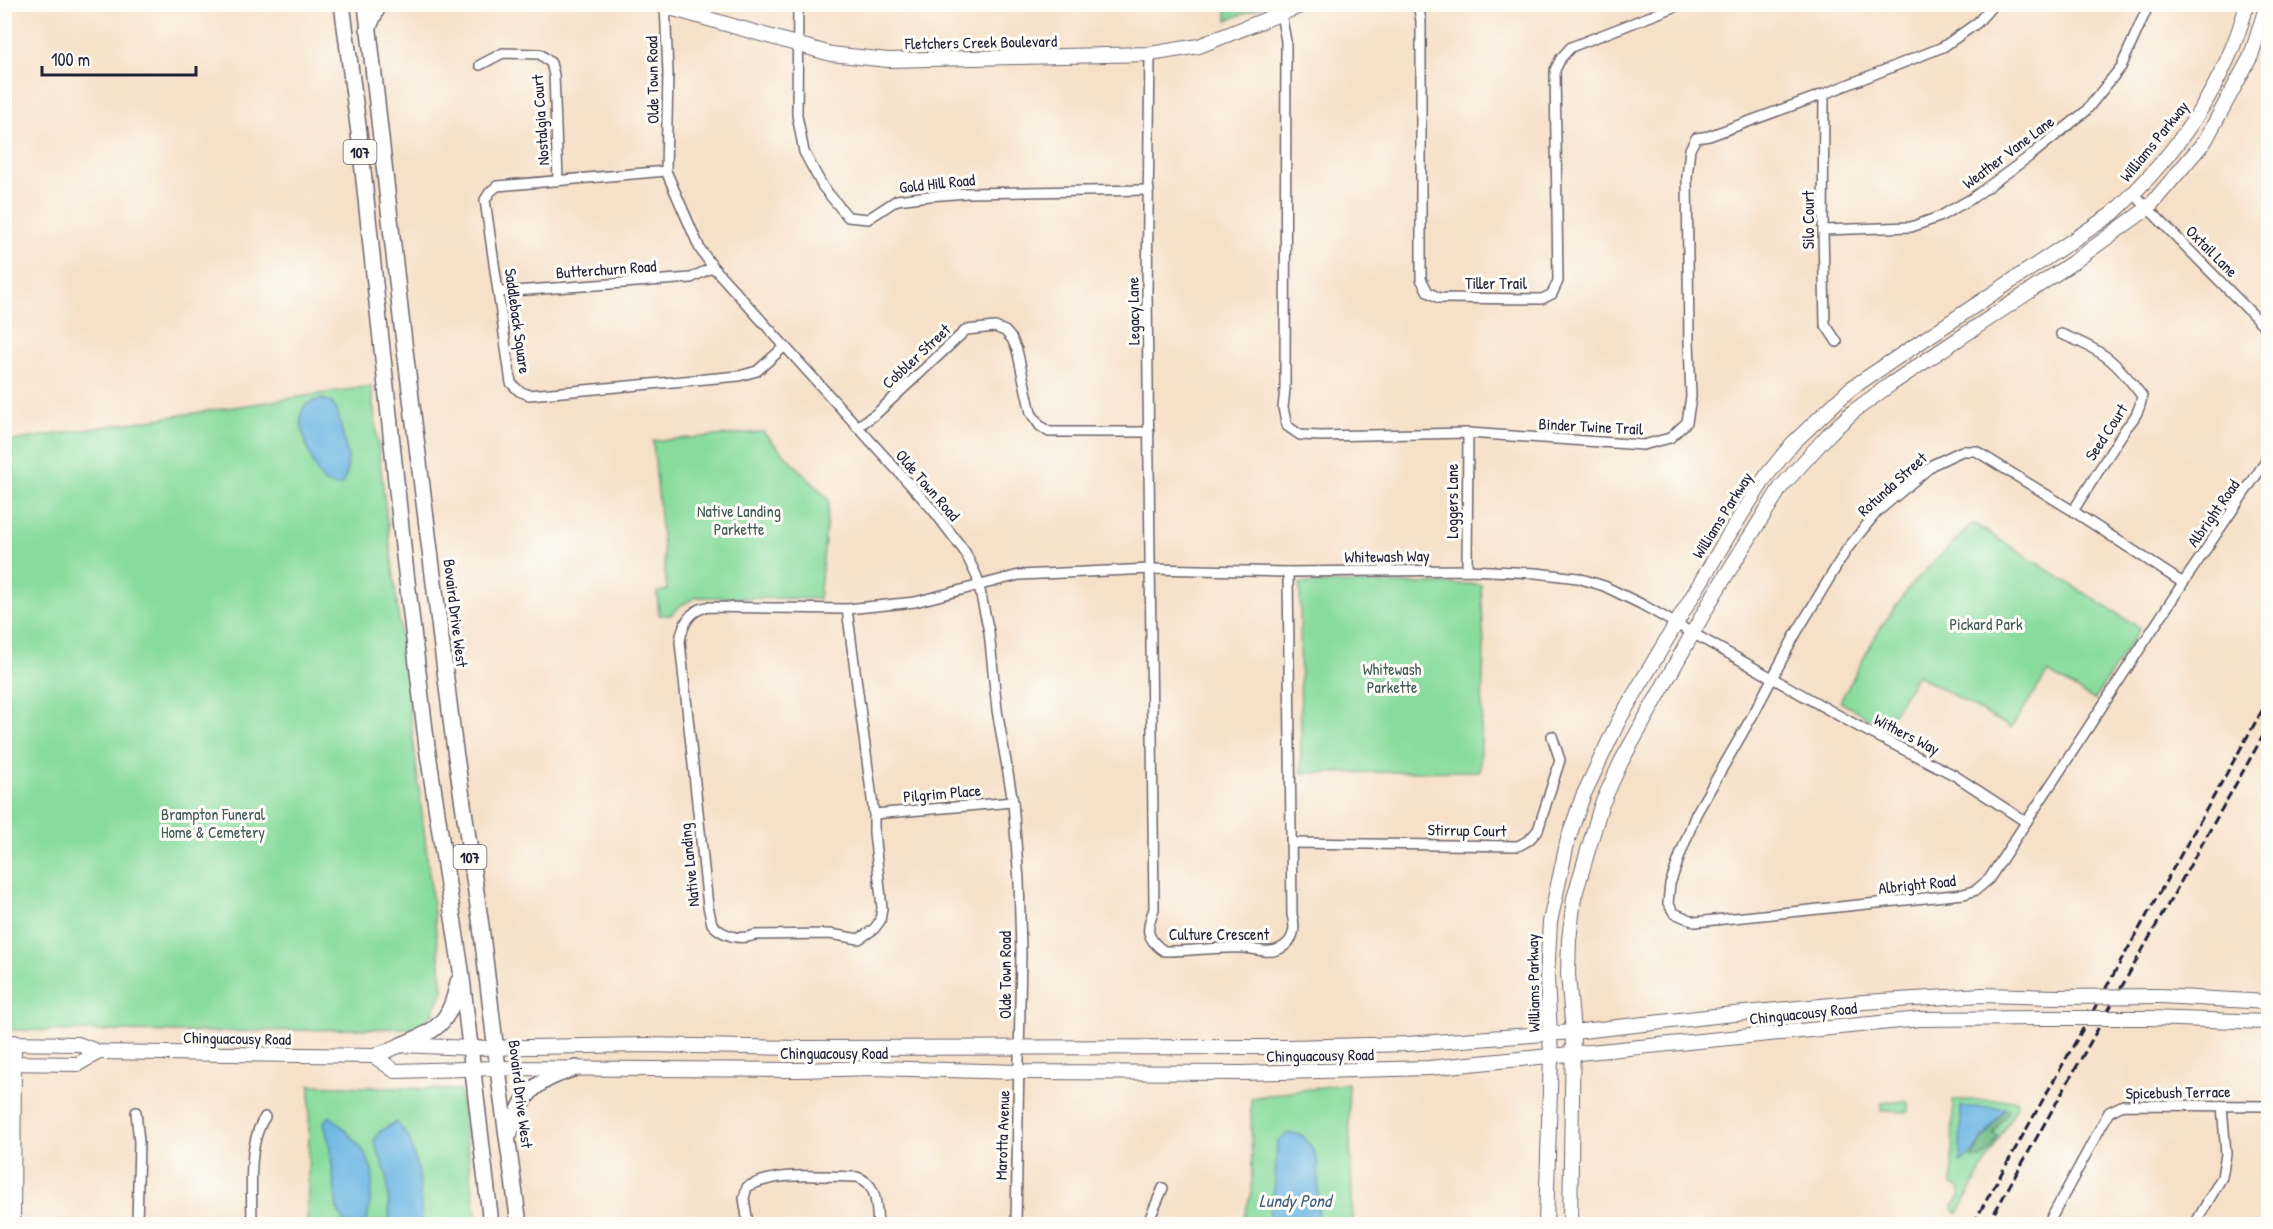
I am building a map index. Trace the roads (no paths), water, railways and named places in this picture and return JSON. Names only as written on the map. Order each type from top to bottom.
[{"type":"main road","name":"107","points":[[342,4],[400,521],[428,747],[461,970],[491,1224]]},
{"type":"main road","name":"Bovaird Drive West","points":[[366,4],[454,743],[481,926],[519,1224]]},
{"type":"main road","points":[[368,29],[379,4]]},
{"type":"main road","name":"Fletchers Creek Boulevard","points":[[662,5],[831,54],[888,60],[1150,54],[1199,46],[1305,4]]},
{"type":"main road","name":"Williams Parkway","points":[[1546,1224],[1551,1055],[1547,978],[1548,933],[1568,839],[1583,796],[1619,720],[1675,623],[1767,475],[1793,443],[1850,389],[2112,214],[2134,194],[2183,136],[2210,96],[2231,52],[2247,4]]},
{"type":"main road","name":"Williams Parkway","points":[[1570,1224],[1573,1032],[1568,974],[1574,898],[1601,806],[1621,762],[1692,632],[1781,487],[1829,434],[1854,411],[1891,384],[2054,276],[2148,208],[2205,141],[2251,56],[2267,4]]},
{"type":"main road","points":[[428,747],[454,743]]},
{"type":"main road","points":[[401,1045],[430,1034],[450,1012],[461,970]]},
{"type":"main road","name":"Chinguacousy Road","points":[[9,1043],[78,1044],[99,1052],[374,1056],[401,1045],[470,1048],[600,1044],[796,1048],[1290,1047],[1407,1044],[1573,1032],[1864,1002],[1982,995],[2160,996],[2268,1002]]},
{"type":"main road","name":"Chinguacousy Road","points":[[374,1056],[395,1071],[473,1068],[798,1070],[875,1068],[1019,1072],[1241,1073],[1429,1068],[1920,1019],[2148,1018],[2268,1022]]},
{"type":"main road","points":[[9,1043],[12,1224]]},
{"type":"main road","name":"Chinguacousy Road","points":[[9,1063],[78,1064],[99,1052]]},
{"type":"main road","points":[[507,1138],[519,1107],[530,1091],[549,1077],[576,1068]]},
{"type":"street","points":[[798,4],[798,45]]},
{"type":"street","name":"Tiller Trail","points":[[1418,4],[1421,21],[1421,279],[1428,292],[1439,298],[1542,299],[1552,294],[1558,281],[1555,70],[1561,58],[1571,47],[1683,4]]},
{"type":"street","name":"Binder Twine Trail","points":[[1281,14],[1286,41],[1283,408],[1287,426],[1300,435],[1468,434],[1643,445],[1670,438],[1687,422],[1691,398],[1687,177],[1690,148],[1696,138],[1709,136],[1824,94],[1943,47],[1977,23],[1994,4]]},
{"type":"street","name":"Weather Vane Lane","points":[[1823,230],[1911,227],[1939,217],[1971,199],[2085,112],[2121,67],[2149,4]]},
{"type":"street","name":"Olde Town Road","points":[[662,5],[668,73],[666,171],[700,249],[713,267],[784,347],[933,510],[965,552],[977,577],[989,632],[998,710],[1013,802],[1019,881],[1020,1047]]},
{"type":"street","name":"Gold Hill Road","points":[[798,45],[797,115],[804,152],[823,187],[848,217],[868,219],[897,200],[929,196],[967,193],[1149,190]]},
{"type":"street","name":"Nostalgia Court","points":[[480,65],[503,53],[540,54],[551,63],[554,75],[558,180]]},
{"type":"street","name":"Legacy Lane","points":[[1150,54],[1148,292],[1151,569]]},
{"type":"street","name":"Silo Court","points":[[1824,94],[1825,324],[1837,342]]},
{"type":"street","name":"Saddleback Square","points":[[666,171],[497,186],[490,192],[485,200],[500,292],[511,383],[519,391],[529,395],[738,376],[757,370],[784,347]]},
{"type":"street","name":"Oxtail Lane","points":[[2134,194],[2268,330]]},
{"type":"street","name":"Butterchurn Road","points":[[500,292],[691,278],[713,267]]},
{"type":"street","name":"Cobbler Street","points":[[857,427],[877,413],[966,330],[995,327],[1012,339],[1017,350],[1031,412],[1040,426],[1049,432],[1149,432]]},
{"type":"street","name":"Seed Court","points":[[2061,334],[2104,353],[2125,373],[2142,396],[2135,418],[2126,428],[2073,511]]},
{"type":"street","name":"Loggers Lane","points":[[1467,570],[1468,434]]},
{"type":"street","name":"Rotunda Street","points":[[1771,678],[1847,549],[1877,512],[1934,464],[1962,451],[1976,451],[2073,511],[2182,583]]},
{"type":"street","name":"Albright Road","points":[[1771,678],[1696,814],[1670,884],[1668,903],[1674,914],[1695,922],[1964,894],[1977,890],[1989,879],[2182,583],[2268,458]]},
{"type":"street","name":"Whitewash Way","points":[[979,586],[1018,575],[1151,569],[1288,572],[1467,570],[1536,573],[1578,578],[1604,586],[1692,632],[1771,678]]},
{"type":"street","name":"Culture Crescent","points":[[1151,569],[1154,909],[1148,924],[1149,934],[1155,945],[1164,951],[1245,948],[1266,953],[1281,949],[1293,934],[1295,925],[1292,915],[1288,572]]},
{"type":"street","name":"Native Landing","points":[[848,609],[874,814],[882,908],[880,921],[868,935],[859,939],[815,934],[755,934],[741,938],[730,935],[712,924],[708,906],[681,653],[681,630],[687,620],[695,612],[707,607],[848,609],[915,602],[979,586]]},
{"type":"street","name":"Withers Way","points":[[1771,678],[1861,728],[1954,775],[2026,822]]},
{"type":"street","name":"Stirrup Court","points":[[1291,843],[1518,846],[1529,840],[1538,830],[1560,760],[1552,736]]},
{"type":"street","name":"Pilgrim Place","points":[[874,814],[1013,802]]},
{"type":"street","name":"Marotta Avenue","points":[[1016,1224],[1020,1047]]},
{"type":"street","name":"Spicebush Terrace","points":[[2048,1224],[2109,1112],[2123,1105],[2268,1106]]},
{"type":"street","points":[[2195,1224],[2222,1177],[2226,1154],[2222,1106]]},
{"type":"street","points":[[136,1112],[139,1142],[137,1224]]},
{"type":"street","points":[[252,1224],[254,1144],[257,1130],[265,1117]]},
{"type":"street","points":[[748,1224],[744,1198],[747,1187],[761,1179],[782,1176],[856,1177],[865,1180],[873,1187],[878,1224]]},
{"type":"street","points":[[1149,1224],[1163,1188]]},
{"type":"water","points":[[321,399],[331,402],[337,410],[348,457],[347,472],[342,485],[324,482],[304,437],[301,418],[303,408]]},
{"type":"water","points":[[1961,1107],[2005,1108],[1971,1155],[1960,1162]]},
{"type":"water","points":[[330,1116],[361,1148],[372,1172],[373,1182],[368,1219],[361,1224],[346,1224],[337,1209],[330,1148],[324,1122]]},
{"type":"water","points":[[396,1122],[409,1138],[419,1174],[422,1224],[390,1224],[387,1176],[374,1141],[379,1132]]},
{"type":"water","name":"Lundy Pond","points":[[1288,1133],[1302,1135],[1312,1148],[1318,1163],[1318,1224],[1269,1224],[1275,1185],[1277,1142]]},
{"type":"railway","points":[[1973,1224],[2268,700]]},
{"type":"railway","points":[[1988,1224],[2268,727]]},
{"type":"park label","name":"Native Landing Parkette","points":[[739,520]]},
{"type":"park label","name":"Pickard Park","points":[[1986,624]]},
{"type":"park label","name":"Whitewash Parkette","points":[[1392,678]]},
{"type":"park label","name":"Brampton Funeral Home & Cemetery","points":[[213,823]]}]
